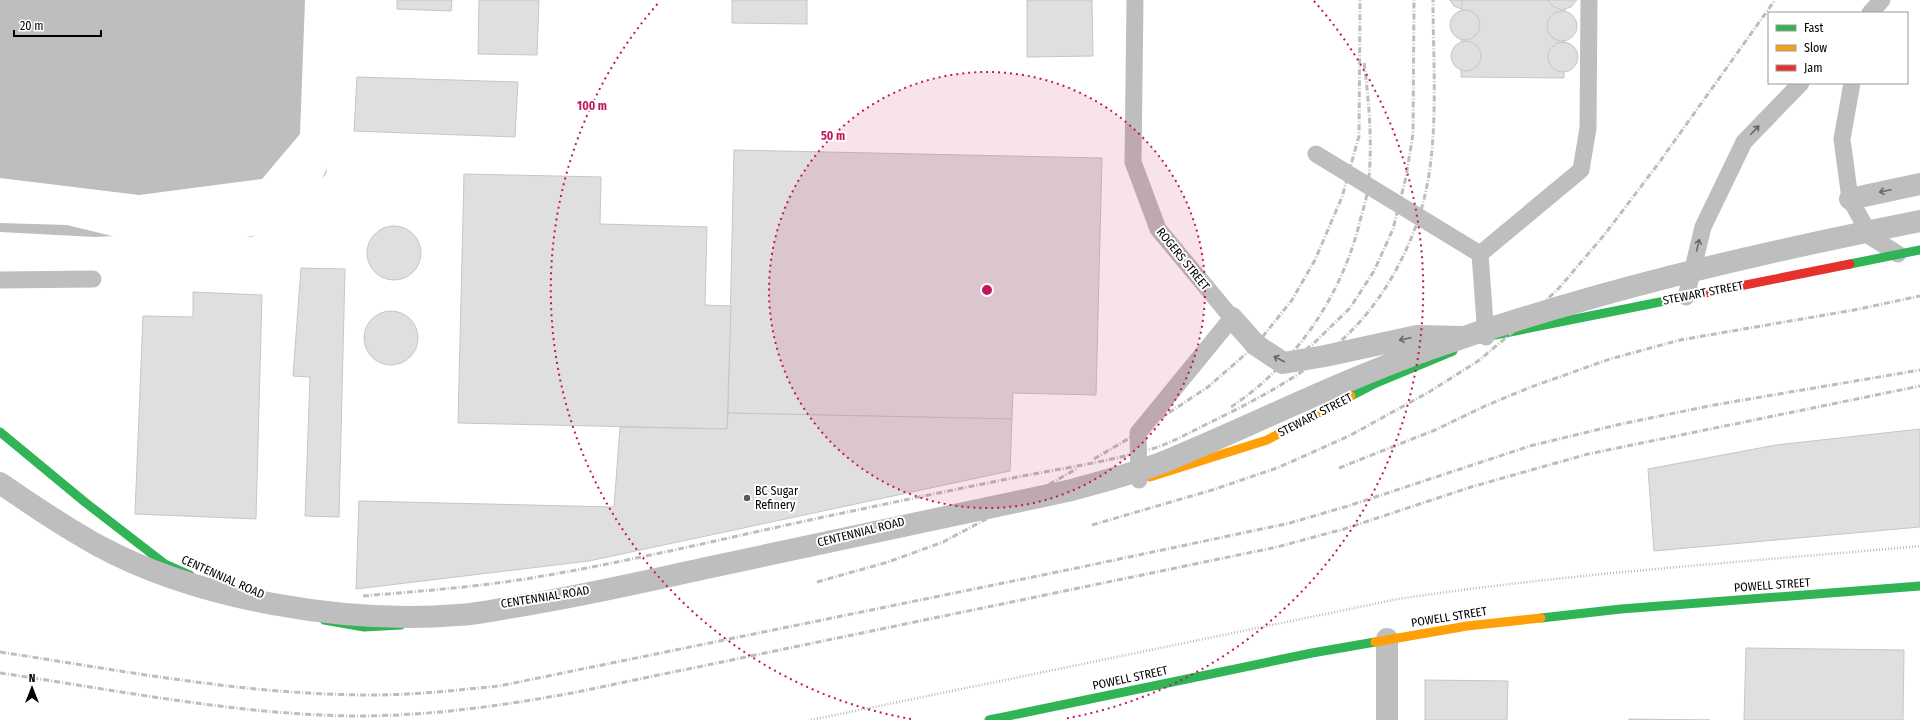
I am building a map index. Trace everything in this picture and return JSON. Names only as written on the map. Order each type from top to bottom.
[{"type":"street","points":[[1850,199],[1920,184]]},
{"type":"street","points":[[0,483],[49,517],[100,547],[151,569],[197,585],[269,603],[338,614],[399,617],[459,615],[563,599],[1072,490],[1119,477],[1165,461],[1348,381],[1429,349],[1512,322],[1596,296],[1682,272],[1755,255],[1920,222]]},
{"type":"street","name":"STEWART STREET","points":[[1139,480],[1267,440],[1376,383],[1486,337],[1920,250]]},
{"type":"street","name":"STEWART STREET","points":[[1232,318],[1256,345],[1283,363],[1325,356],[1417,336],[1486,337]]},
{"type":"street","name":"CENTENNIAL ROAD","points":[[0,432],[86,503],[165,564],[273,612],[364,627],[461,622],[613,598]]},
{"type":"street","name":"CENTENNIAL ROAD","points":[[858,545],[1009,507],[1139,480]]},
{"type":"street","name":"POWELL STREET","points":[[989,720],[1387,639],[1467,626],[1542,616],[1920,586]]},
{"type":"street","points":[[1387,639],[1387,720]]},
{"type":"lane","name":"ROGERS STREET","points":[[1135,0],[1133,162],[1158,229],[1232,318]]},
{"type":"lane","points":[[1480,254],[1582,170],[1588,128],[1589,0]]},
{"type":"lane","points":[[1871,12],[1882,0]]},
{"type":"lane","points":[[1885,12],[1891,0]]},
{"type":"lane","points":[[1686,297],[1703,227],[1744,142],[1800,84]]},
{"type":"lane","points":[[1852,84],[1842,139],[1850,199],[1871,237],[1898,254]]},
{"type":"lane","points":[[1316,154],[1480,254]]},
{"type":"lane","points":[[1480,254],[1486,337]]},
{"type":"lane","points":[[0,280],[93,279]]},
{"type":"lane","points":[[1139,480],[1138,433],[1232,318]]},
{"type":"path","points":[[811,720],[1050,671]]},
{"type":"shaded area","points":[[0,0],[344,0],[333,142],[326,174],[287,218],[252,237],[179,233],[95,237],[0,232]]},
{"type":"pier","points":[[305,0],[346,0],[333,156],[318,187],[288,219],[259,235],[239,238],[179,235],[120,238],[67,225],[0,223],[0,178],[139,195],[262,179],[300,134]]},
{"type":"building","points":[[397,0],[452,0],[451,11],[397,9]]},
{"type":"building","points":[[479,0],[539,0],[537,55],[478,54]]},
{"type":"building","points":[[732,0],[807,0],[807,24],[732,23]]},
{"type":"building","points":[[1027,0],[1092,0],[1093,56],[1027,57]]},
{"type":"building","points":[[1450,0],[1479,0],[1473,7],[1464,10],[1454,6]]},
{"type":"building","points":[[1462,0],[1565,0],[1564,78],[1461,77]]},
{"type":"building","points":[[1548,0],[1577,0],[1571,7],[1562,10],[1552,6]]},
{"type":"building","points":[[1465,10],[1476,14],[1480,25],[1476,36],[1465,40],[1454,36],[1450,25],[1454,14]]},
{"type":"building","points":[[1562,11],[1573,15],[1577,26],[1573,37],[1562,41],[1551,37],[1547,26],[1551,15]]},
{"type":"building","points":[[1466,41],[1477,45],[1481,56],[1477,67],[1466,71],[1455,67],[1451,56],[1455,45]]},
{"type":"building","points":[[1563,42],[1574,46],[1578,57],[1574,68],[1563,72],[1552,68],[1548,57],[1552,46]]},
{"type":"building","points":[[357,77],[518,82],[515,137],[354,131]]},
{"type":"building","points":[[734,150],[1102,158],[1096,395],[1013,393],[1012,419],[728,413]]},
{"type":"building","points":[[464,174],[601,177],[600,224],[707,227],[705,305],[731,306],[727,429],[458,423]]},
{"type":"building","points":[[389,226],[399,226],[409,230],[417,238],[421,248],[421,258],[417,268],[409,276],[399,280],[389,280],[379,276],[371,268],[367,258],[367,248],[371,238],[379,230]]},
{"type":"building","points":[[301,268],[345,269],[339,517],[305,516],[310,377],[293,376]]},
{"type":"building","points":[[193,292],[262,295],[256,519],[135,514],[143,316],[193,317]]},
{"type":"building","points":[[386,311],[396,311],[406,315],[414,323],[418,333],[418,343],[414,353],[406,361],[396,365],[386,365],[376,361],[368,353],[364,343],[364,333],[368,323],[376,315]]},
{"type":"building","name":"BC Sugar Refinery","points":[[728,413],[1012,419],[1010,471],[589,561],[356,589],[359,501],[614,507],[620,427],[727,429]]},
{"type":"building","points":[[1920,429],[1920,527],[1654,551],[1648,469],[1776,445]]},
{"type":"building","points":[[1746,648],[1904,650],[1903,720],[1744,720]]},
{"type":"building","points":[[1425,680],[1508,681],[1507,720],[1425,720]]},
{"type":"building","points":[[1629,719],[1703,720],[1629,720]]},
{"type":"railway","points":[[1094,459],[1138,433],[1208,387],[1256,345],[1292,300],[1315,260],[1342,197],[1359,136],[1360,0]]},
{"type":"railway","points":[[1288,363],[1313,344],[1350,308],[1374,271],[1393,229],[1406,177],[1413,134],[1414,0]]},
{"type":"railway","points":[[363,596],[494,583],[577,570],[657,554],[817,518],[1142,452],[1165,444],[1262,396],[1306,369],[1346,336],[1364,317],[1387,285],[1401,261],[1413,235],[1425,195],[1432,148],[1434,123],[1433,0]]},
{"type":"railway","points":[[1092,525],[1212,490],[1277,468],[1349,436],[1429,392],[1478,361],[1514,331],[1559,288],[1605,234],[1658,164],[1775,0]]},
{"type":"railway","points":[[1231,407],[1277,370],[1296,348],[1314,324],[1329,299],[1342,273],[1353,245],[1366,198],[1370,156],[1370,124],[1364,61]]},
{"type":"railway","points":[[1339,468],[1435,430],[1485,406],[1531,387],[1610,359],[1680,340],[1854,310],[1920,296]]},
{"type":"railway","points":[[0,652],[186,681],[279,691],[325,694],[388,695],[499,686],[1290,523],[1348,506],[1530,446],[1621,424],[1714,405],[1920,370]]},
{"type":"railway","points":[[0,673],[178,700],[312,715],[383,716],[437,712],[518,702],[572,693],[1277,547],[1344,529],[1471,487],[1588,454],[1920,386]]},
{"type":"railway","points":[[817,582],[888,562],[943,542],[1078,468]]},
{"type":"traffic: fast","points":[[1850,264],[1920,250]]},
{"type":"traffic: fast","points":[[1495,335],[1680,298]]},
{"type":"traffic: fast","points":[[1351,396],[1376,383],[1453,351]]},
{"type":"traffic: fast","points":[[0,432],[86,503],[165,564],[190,575]]},
{"type":"traffic: fast","points":[[1541,618],[1621,609],[1920,586]]},
{"type":"traffic: fast","points":[[324,620],[364,627],[401,625]]},
{"type":"traffic: fast","points":[[989,720],[1312,653],[1375,642]]},
{"type":"traffic: slow","points":[[1150,477],[1267,440],[1351,396]]},
{"type":"traffic: slow","points":[[1375,642],[1467,626],[1541,618]]},
{"type":"traffic: jam","points":[[1680,298],[1850,264]]},
{"type":"place","name":"BC Sugar Refinery","points":[[747,498]]}]
